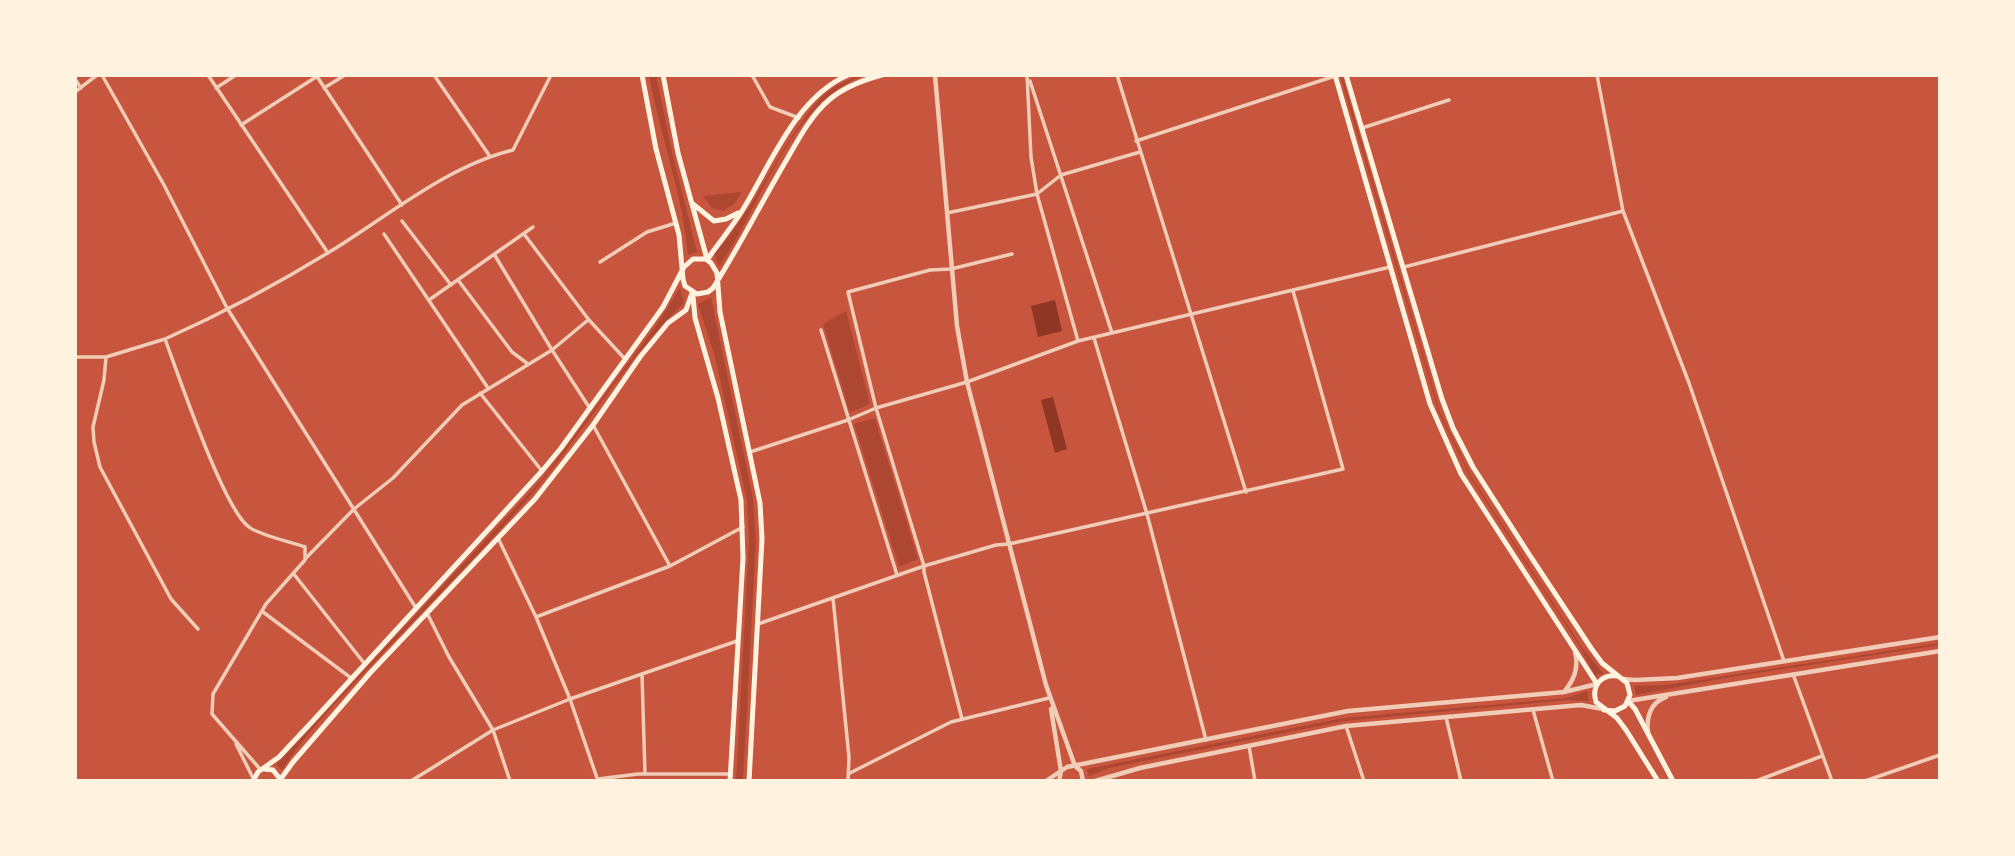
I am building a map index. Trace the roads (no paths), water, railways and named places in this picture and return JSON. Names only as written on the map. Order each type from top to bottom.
[{"type":"main road","points":[[642,75],[656,149],[682,251],[685,286],[692,293],[695,318],[718,398],[741,500],[743,527],[730,778]]},
{"type":"main road","points":[[663,75],[678,153],[691,202],[707,260],[715,267],[724,335],[760,503],[762,539],[749,781]]},
{"type":"main road","points":[[707,260],[743,210],[799,118],[820,92],[847,75]]},
{"type":"main road","points":[[692,293],[708,292],[717,279],[739,247],[790,153],[815,115],[829,100],[847,88],[882,75]]},
{"type":"main road","points":[[1346,75],[1442,399],[1453,428],[1473,467],[1585,640],[1602,663],[1623,679],[1629,689],[1628,701],[1673,781]]},
{"type":"main road","points":[[1335,76],[1430,404],[1443,438],[1461,474],[1597,684]]},
{"type":"main road","points":[[691,202],[714,221],[726,219],[743,210]]},
{"type":"main road","points":[[254,780],[542,471],[663,307],[685,266],[693,259],[707,260]]},
{"type":"main road","points":[[261,770],[273,770],[280,780],[370,673],[535,499],[593,425],[640,358],[668,323],[686,310],[692,293]]},
{"type":"main road","points":[[1623,679],[1611,675],[1597,684],[1594,696],[1626,730],[1658,781]]},
{"type":"main road","points":[[1604,709],[1615,711],[1628,701]]},
{"type":"street","points":[[75,92],[97,75]]},
{"type":"street","points":[[102,75],[164,185],[227,308],[416,608]]},
{"type":"street","points":[[208,75],[328,253]]},
{"type":"street","points":[[216,88],[236,75]]},
{"type":"street","points":[[324,88],[345,75]]},
{"type":"street","points":[[434,75],[489,155]]},
{"type":"street","points":[[75,357],[106,357],[165,339],[215,316],[328,253],[451,174],[489,155],[513,150],[551,75]]},
{"type":"street","points":[[752,75],[770,107],[799,118]]},
{"type":"street","points":[[935,75],[957,326],[967,382],[1049,698],[1061,771],[1059,781]]},
{"type":"street","points":[[1028,75],[1112,334]]},
{"type":"street","points":[[1028,75],[1031,157],[1037,194],[1079,341]]},
{"type":"street","points":[[1117,75],[1246,492]]},
{"type":"street","points":[[1597,75],[1623,211],[1689,383],[1784,662]]},
{"type":"street","points":[[241,125],[316,76],[402,205]]},
{"type":"street","points":[[1136,141],[1335,76]]},
{"type":"street","points":[[75,79],[81,88]]},
{"type":"street","points":[[1362,128],[1449,100]]},
{"type":"street","points":[[947,213],[1037,194],[1061,175],[1140,152]]},
{"type":"street","points":[[1404,268],[1623,211]]},
{"type":"street","points":[[402,222],[451,285]]},
{"type":"street","points":[[600,262],[647,232],[676,223]]},
{"type":"street","points":[[429,300],[533,227]]},
{"type":"street","points":[[384,234],[488,388]]},
{"type":"street","points":[[524,234],[589,320],[625,359]]},
{"type":"street","points":[[494,254],[589,407]]},
{"type":"street","points":[[962,719],[924,566],[876,408],[848,292],[930,270],[951,269],[1013,254]]},
{"type":"street","points":[[750,452],[876,408],[967,382],[1079,341],[1390,267]]},
{"type":"street","points":[[458,280],[512,352],[528,364]]},
{"type":"street","points":[[758,624],[996,544],[1009,544],[1343,469],[1293,291]]},
{"type":"street","points":[[261,770],[212,714],[213,694],[262,611],[293,573],[354,509],[393,478],[462,405],[552,350],[589,320]]},
{"type":"street","points":[[821,330],[897,576]]},
{"type":"street","points":[[1094,338],[1147,514],[1206,740]]},
{"type":"street","points":[[165,339],[213,464],[234,509],[248,527],[305,547],[305,560]]},
{"type":"street","points":[[106,357],[104,380],[93,427],[100,467],[171,599],[198,629]]},
{"type":"street","points":[[480,393],[542,471]]},
{"type":"street","points":[[593,425],[670,566]]},
{"type":"street","points":[[536,617],[670,566],[743,527]]},
{"type":"street","points":[[498,538],[536,617],[570,699],[598,780],[645,774],[730,778]]},
{"type":"street","points":[[293,573],[364,663]]},
{"type":"street","points":[[833,598],[849,757],[848,781]]},
{"type":"street","points":[[262,611],[351,678]]},
{"type":"street","points":[[427,613],[449,657],[493,730],[510,781]]},
{"type":"street","points":[[1623,679],[1635,681],[1676,678],[1940,637]]},
{"type":"street","points":[[411,781],[493,730],[570,699],[737,641]]},
{"type":"street","points":[[1564,692],[1573,680],[1577,667],[1574,648]]},
{"type":"street","points":[[1628,701],[1940,652]]},
{"type":"street","points":[[1793,674],[1832,781]]},
{"type":"street","points":[[642,675],[645,774]]},
{"type":"street","points":[[1046,781],[1067,767],[1348,711],[1564,692],[1597,684]]},
{"type":"street","points":[[1648,736],[1650,709],[1659,699],[1681,691]]},
{"type":"street","points":[[848,774],[951,722],[1049,698]]},
{"type":"street","points":[[1049,698],[1075,766],[1083,774],[1083,781]]},
{"type":"street","points":[[1095,781],[1140,768],[1346,726],[1581,705],[1604,709]]},
{"type":"street","points":[[1533,710],[1553,781]]},
{"type":"street","points":[[1446,717],[1461,781]]},
{"type":"street","points":[[1346,726],[1364,781]]},
{"type":"street","points":[[234,739],[254,780]]},
{"type":"street","points":[[1249,746],[1255,781]]},
{"type":"street","points":[[1865,781],[1940,755]]},
{"type":"street","points":[[1756,781],[1822,756]]}]
